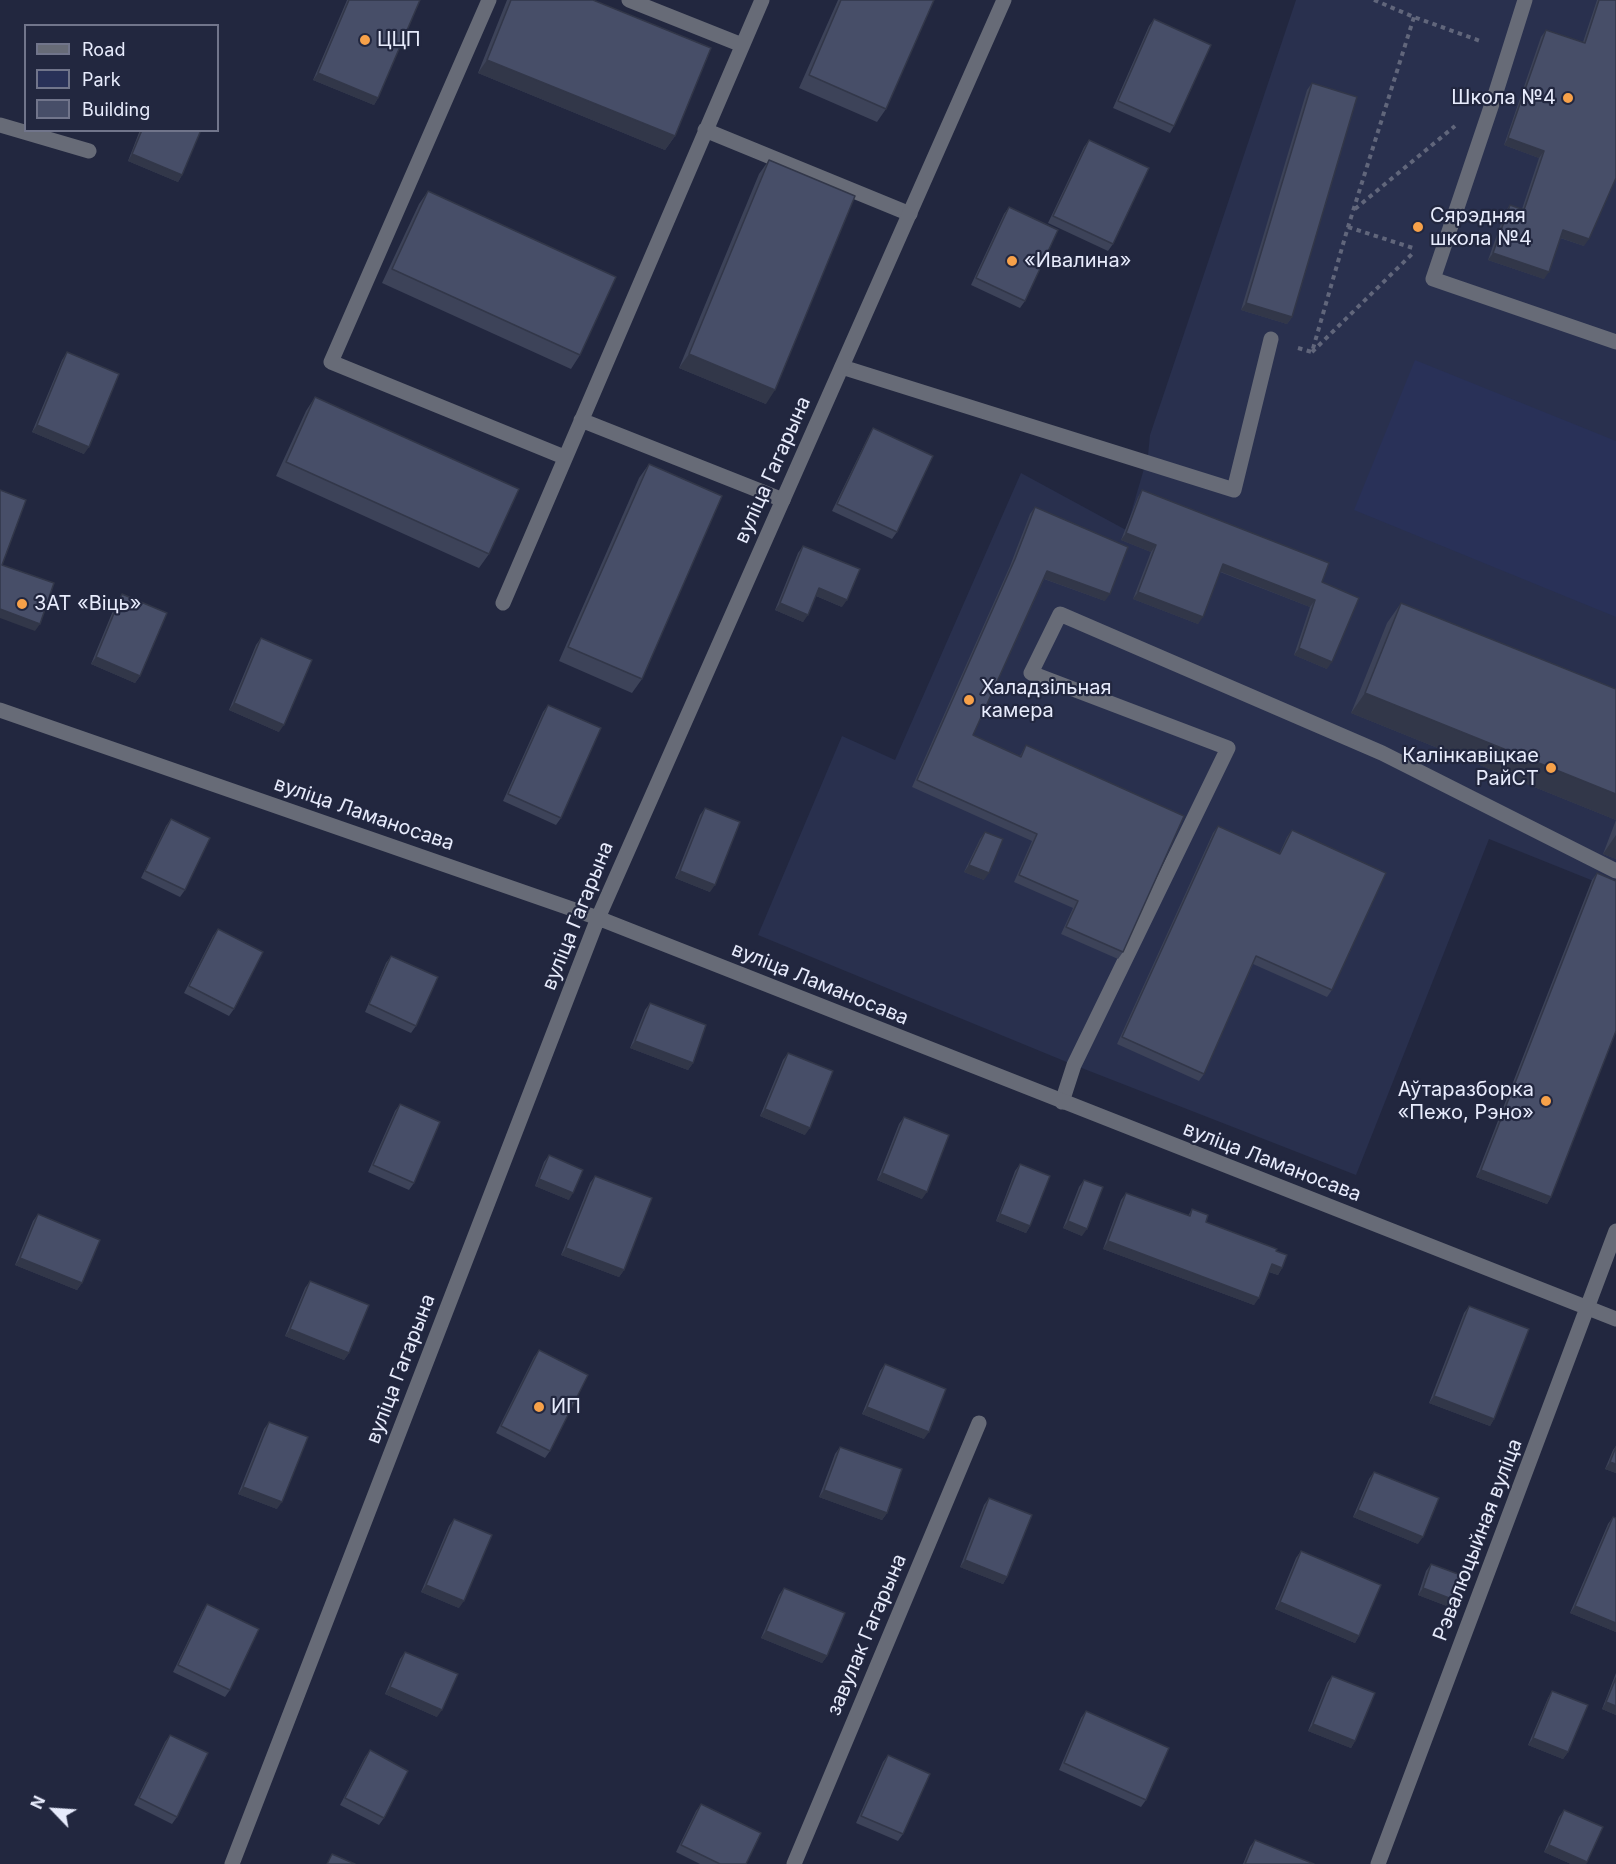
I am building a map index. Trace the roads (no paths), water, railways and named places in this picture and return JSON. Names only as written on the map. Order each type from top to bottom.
[{"type":"street","points":[[489,0],[331,362],[564,458]]},
{"type":"street","points":[[629,0],[742,45]]},
{"type":"street","points":[[503,603],[762,0]]},
{"type":"street","name":"вуліца Гагарына","points":[[232,1864],[597,918],[1004,0]]},
{"type":"street","points":[[1525,0],[1433,279],[1616,342]]},
{"type":"street","points":[[0,125],[89,151]]},
{"type":"street","points":[[705,130],[910,214]]},
{"type":"street","points":[[842,368],[1234,490],[1271,339]]},
{"type":"street","points":[[581,420],[783,500]]},
{"type":"street","points":[[1062,1102],[1074,1065],[1228,748],[1031,673],[1060,614],[1382,753],[1616,871]]},
{"type":"street","name":"вуліца Ламаносава","points":[[0,710],[597,918],[1616,1319]]},
{"type":"street","name":"Рэвалюцыйная вуліца","points":[[1378,1864],[1616,1231]]},
{"type":"street","name":"завулак Гагарына","points":[[794,1864],[980,1423]]},
{"type":"place","name":"ЦЦП","points":[[365,40]]},
{"type":"place","name":"Школа №4","points":[[1568,98]]},
{"type":"place","name":"Сярэдняя школа №4","points":[[1418,227]]},
{"type":"place","name":"«Ивалина»","points":[[1012,261]]},
{"type":"place","name":"ЗАТ «Віць»","points":[[22,604]]},
{"type":"place","name":"Халадзільная камера","points":[[969,700]]},
{"type":"place","name":"Калінкавіцкае РайСТ","points":[[1551,768]]},
{"type":"place","name":"Аўтаразборка «Пежо, Рэно»","points":[[1546,1101]]},
{"type":"place","name":"ИП","points":[[539,1407]]}]
